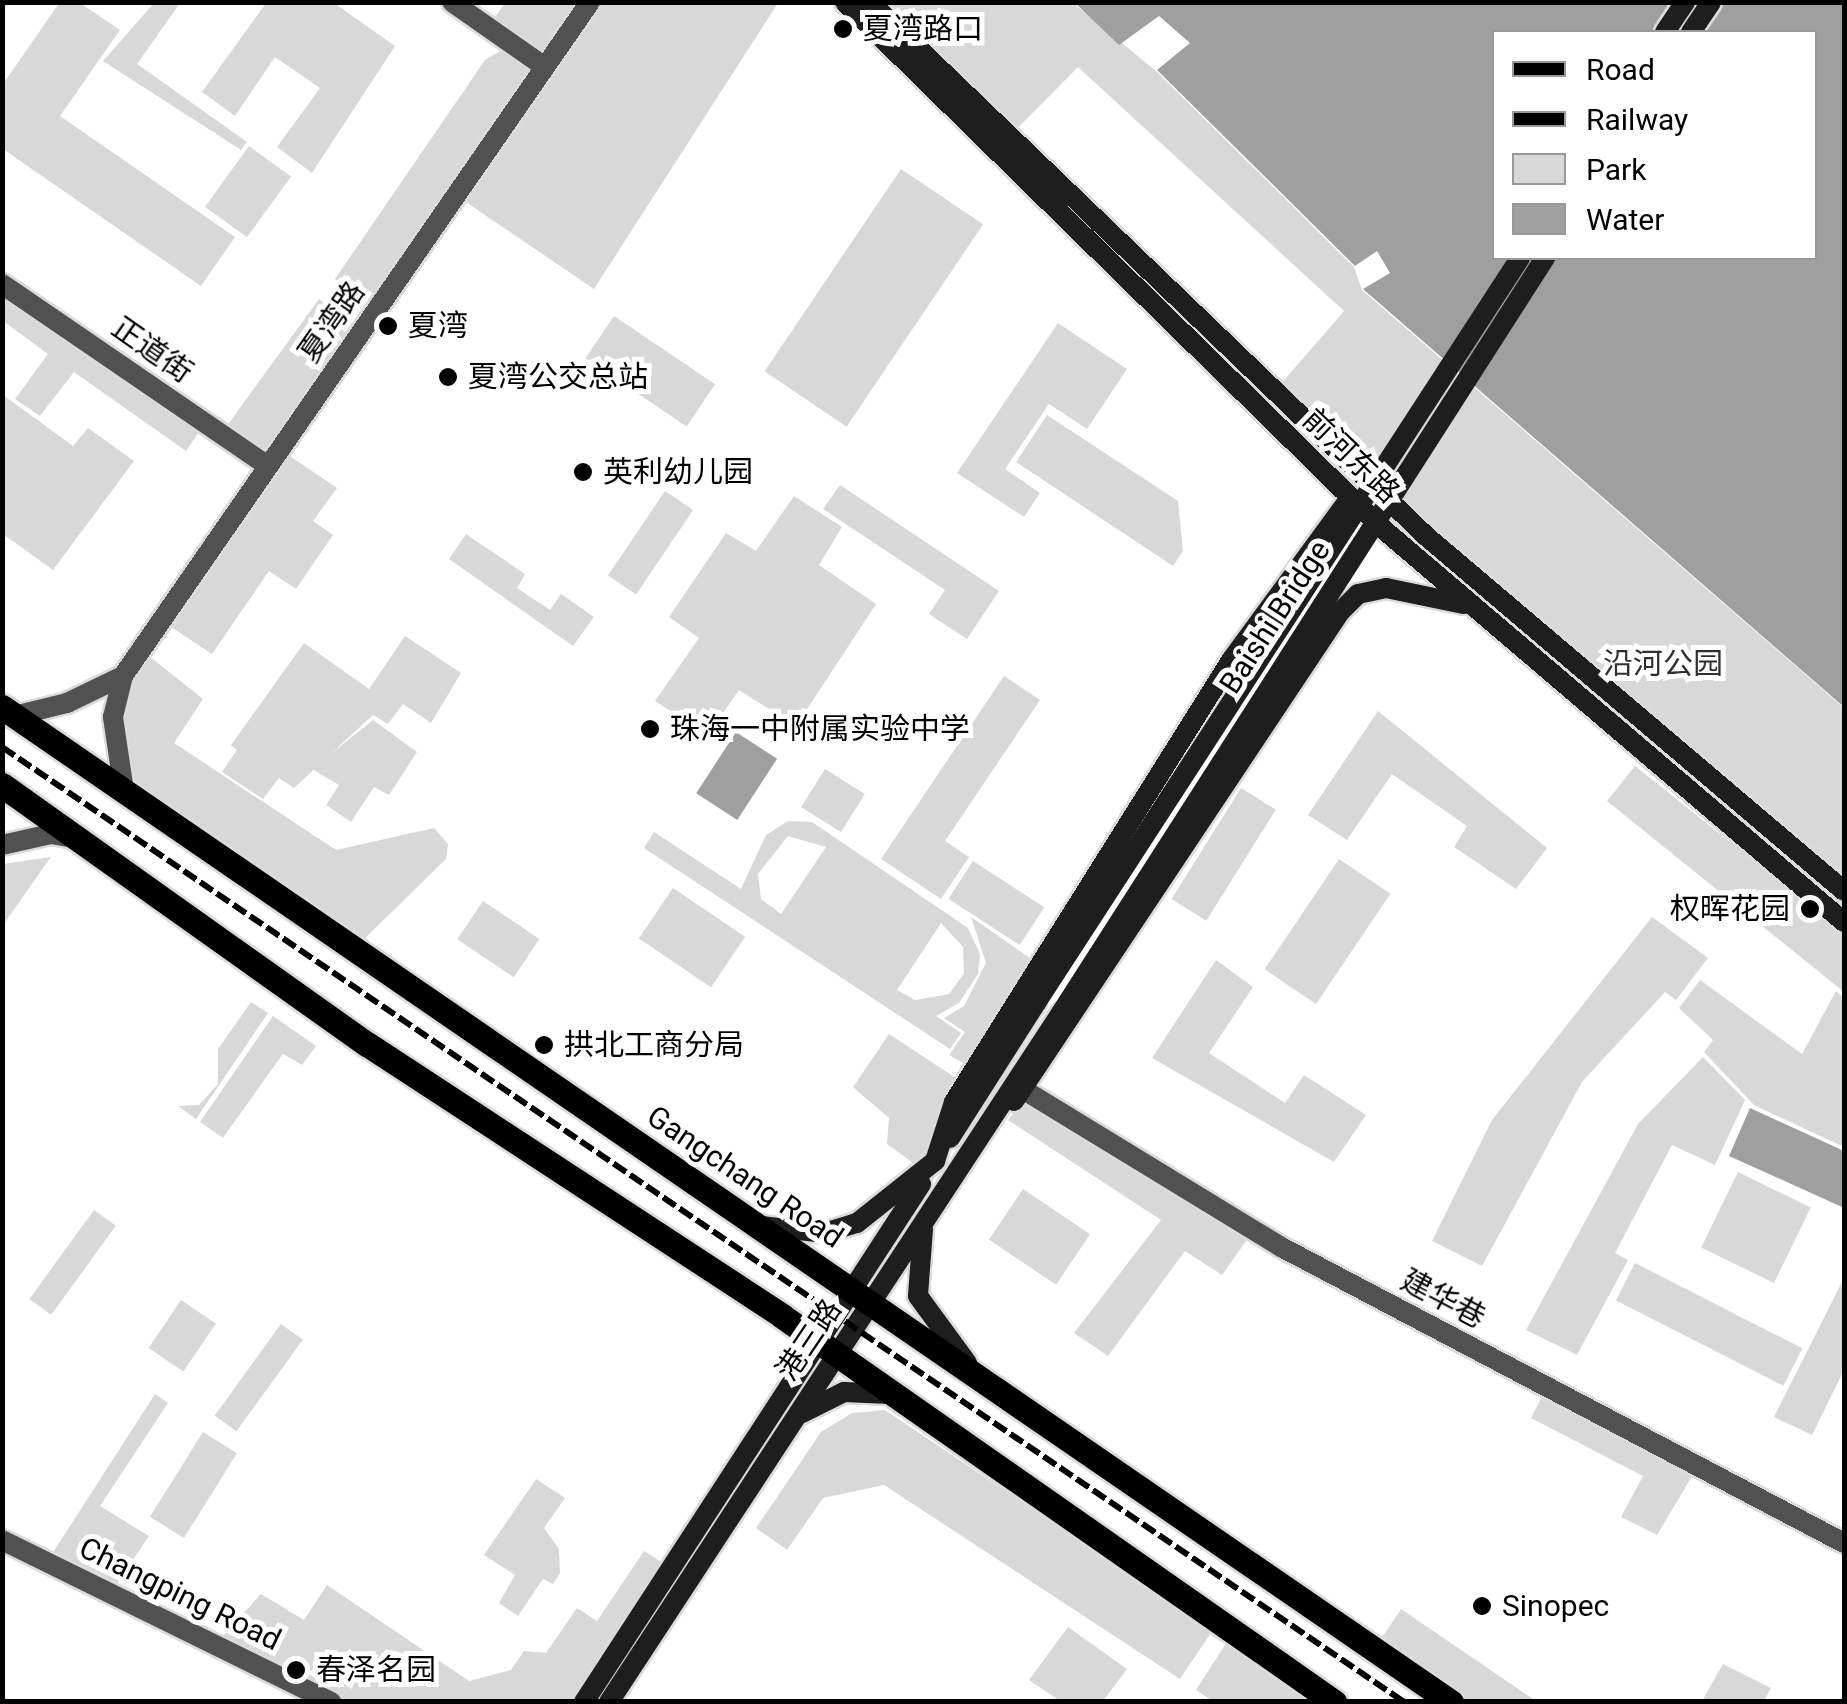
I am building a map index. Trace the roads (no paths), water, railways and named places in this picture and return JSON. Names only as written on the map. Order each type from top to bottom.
[{"type":"main road","name":"前河东路","points":[[845,2],[1350,498],[1471,607],[1844,922]]},
{"type":"main road","name":"前河东路","points":[[870,2],[1426,536],[1844,892]]},
{"type":"main road","points":[[1667,30],[1685,2]]},
{"type":"main road","points":[[1692,30],[1711,2]]},
{"type":"main road","name":"Baishi Bridge","points":[[862,1295],[936,1160],[1519,260]]},
{"type":"main road","name":"Baishi Bridge","points":[[1060,1014],[1544,260]]},
{"type":"main road","points":[[756,1225],[824,1233],[857,1222],[936,1160],[954,1102],[1232,659],[1350,498]]},
{"type":"main road","points":[[955,1171],[1024,1090],[1242,750],[1340,612],[1358,594],[1386,588],[1471,607]]},
{"type":"main road","name":"Gangchang Road","points":[[8,711],[1451,1702]]},
{"type":"main road","points":[[2,784],[366,1044],[827,1348],[1334,1702]]},
{"type":"main road","name":"港三路","points":[[609,1702],[786,1429],[827,1348],[862,1295],[926,1216],[1060,1014]]},
{"type":"main road","points":[[926,1216],[918,1296],[978,1376]]},
{"type":"main road","points":[[584,1702],[827,1348]]},
{"type":"main road","points":[[786,1429],[828,1397],[890,1394]]},
{"type":"street","points":[[452,2],[545,67]]},
{"type":"street","name":"夏湾路","points":[[122,676],[590,2]]},
{"type":"street","name":"正道街","points":[[2,284],[268,466]]},
{"type":"street","points":[[8,711],[67,703],[122,676]]},
{"type":"street","points":[[122,676],[113,718],[124,791]]},
{"type":"street","points":[[2,845],[51,834],[84,842]]},
{"type":"street","name":"建华巷","points":[[1024,1090],[1282,1248],[1844,1542]]},
{"type":"street","name":"Changping Road","points":[[2,1540],[331,1702]]},
{"type":"water","points":[[1075,3],[1844,3],[1844,707],[1363,289],[1390,273],[1377,251],[1355,266],[1157,70],[1190,43],[1159,16],[1119,45]]},
{"type":"water","points":[[736,732],[777,759],[737,820],[696,793]]},
{"type":"water","points":[[1750,1108],[1844,1151],[1842,1207],[1729,1156]]},
{"type":"railway","points":[[2,747],[1404,1702]]},
{"type":"place","name":"夏湾路口","points":[[843,29]]},
{"type":"place","name":"夏湾","points":[[388,326]]},
{"type":"place","name":"夏湾公交总站","points":[[448,377]]},
{"type":"place","name":"英利幼儿园","points":[[583,472]]},
{"type":"place","name":"珠海一中附属实验中学","points":[[650,729]]},
{"type":"place","name":"权晖花园","points":[[1810,909]]},
{"type":"place","name":"拱北工商分局","points":[[544,1045]]},
{"type":"place","name":"Sinopec","points":[[1482,1606]]},
{"type":"place","name":"春泽名园","points":[[296,1670]]},
{"type":"park label","name":"沿河公园","points":[[1663,664]]}]
